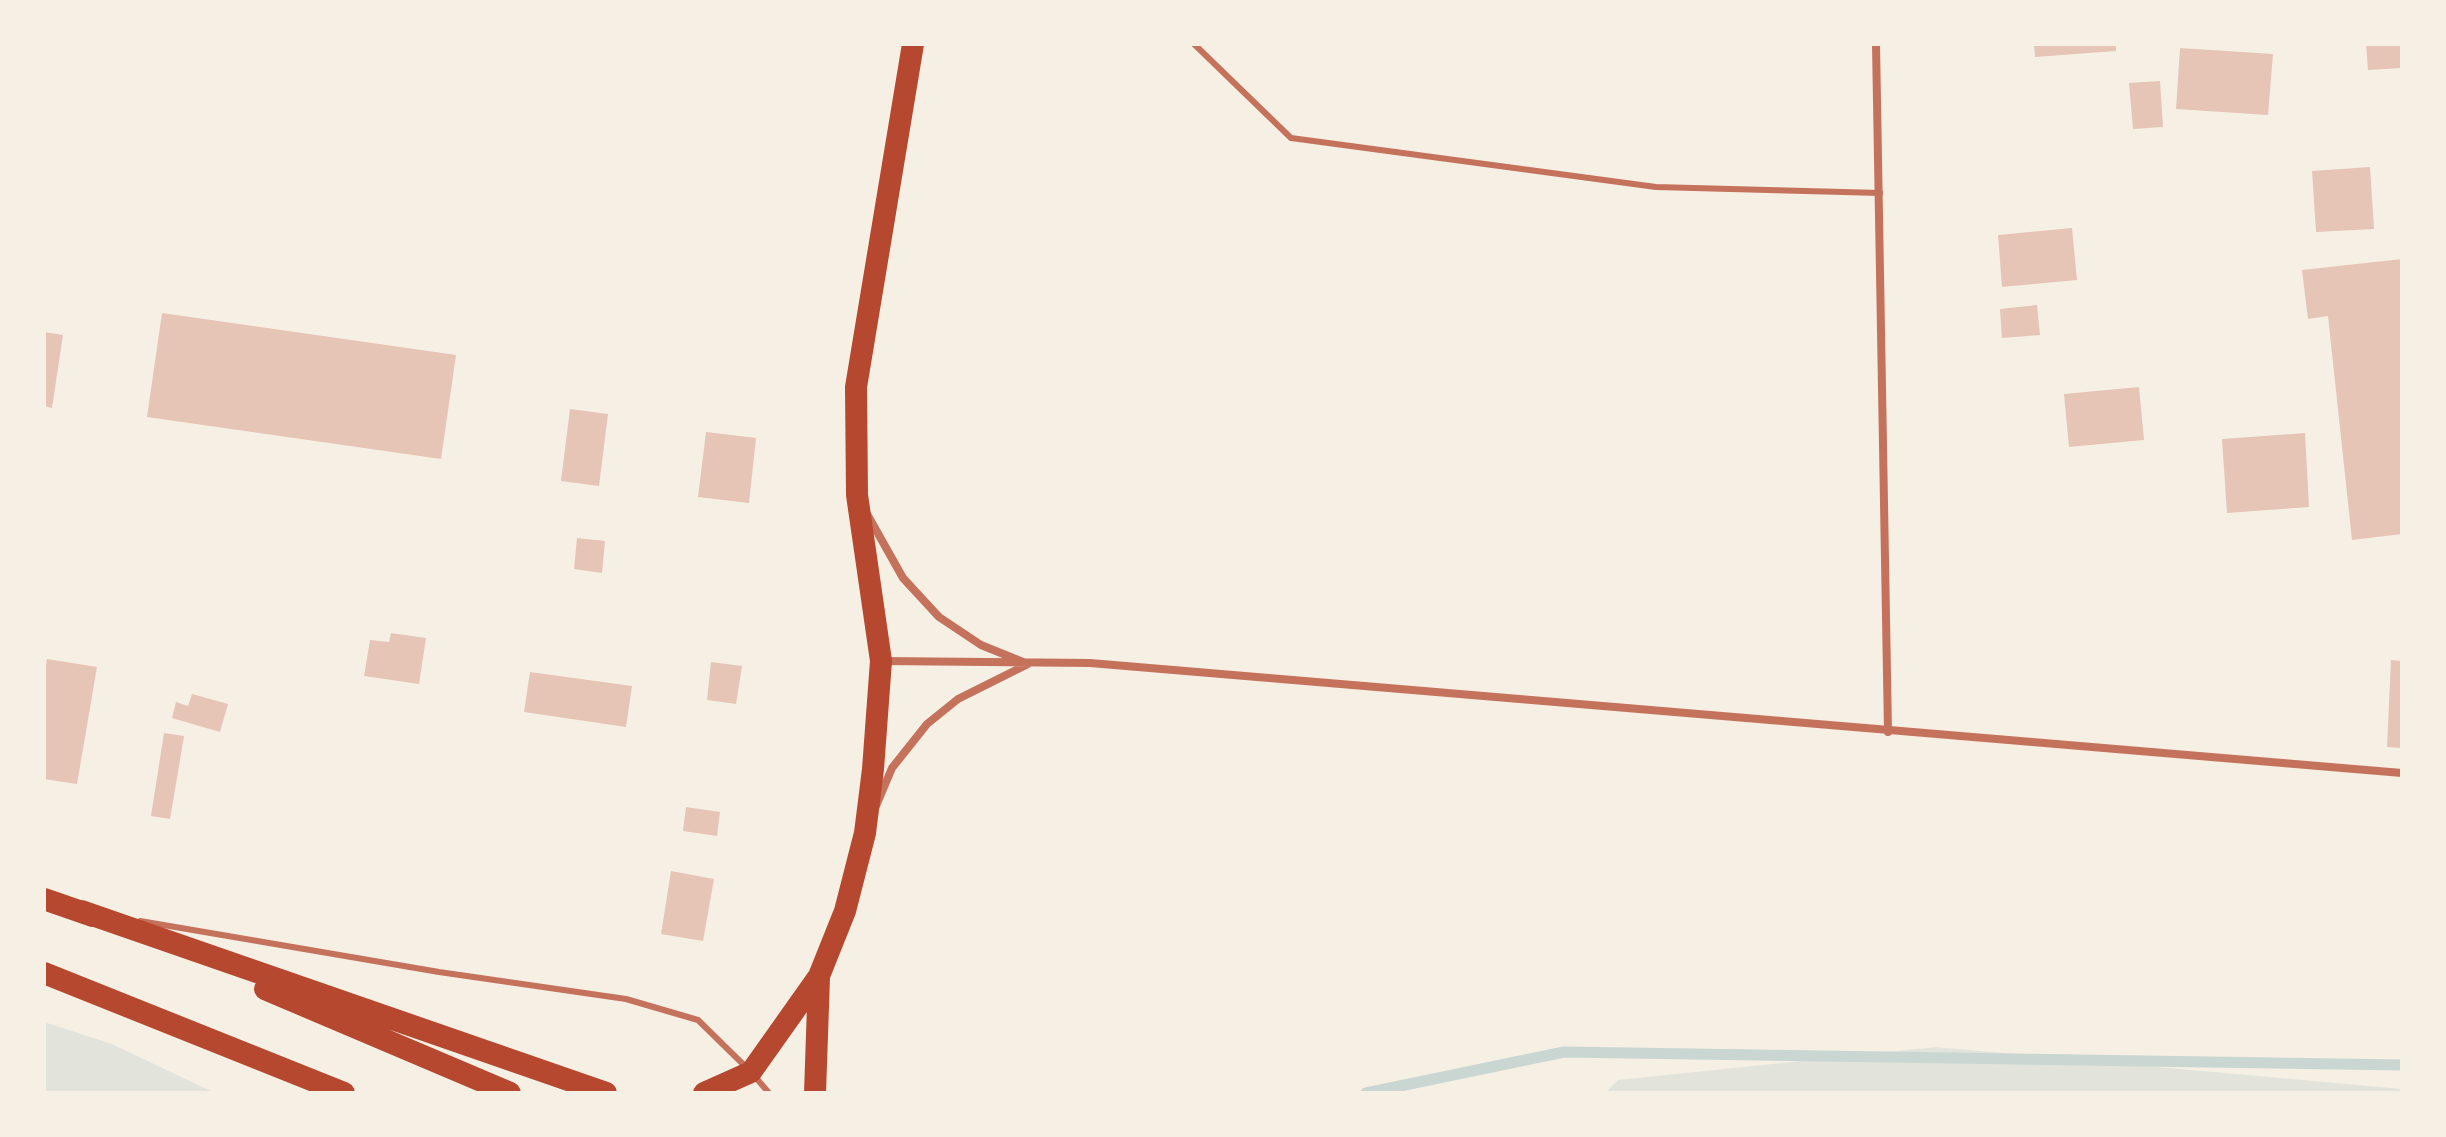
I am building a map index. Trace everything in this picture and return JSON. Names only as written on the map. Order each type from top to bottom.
[{"type":"highway","points":[[704,1093],[751,1072],[819,976],[845,911],[865,833],[881,661],[857,495],[856,387],[913,44]]},
{"type":"highway","points":[[44,899],[606,1093]]},
{"type":"highway","points":[[81,911],[510,1093]]},
{"type":"highway","points":[[44,973],[344,1093]]},
{"type":"highway","points":[[815,1093],[819,976]]},
{"type":"street","points":[[1876,44],[1888,732]]},
{"type":"street","points":[[857,495],[903,578],[939,617],[981,645],[1028,664]]},
{"type":"street","points":[[881,661],[1090,663],[2402,773]]},
{"type":"street","points":[[865,833],[892,768],[927,724],[958,699],[1028,664]]},
{"type":"lane","points":[[1194,44],[1291,138],[1656,187],[1880,193]]},
{"type":"lane","points":[[81,911],[439,972],[626,999],[698,1020],[769,1093]]},
{"type":"shaded area","points":[[44,1022],[112,1044],[215,1093],[44,1093]]},
{"type":"shaded area","points":[[1936,1047],[2402,1089],[2402,1093],[1605,1093],[1618,1080]]},
{"type":"building","points":[[2034,44],[2116,44],[2116,51],[2035,57]]},
{"type":"building","points":[[2366,44],[2402,44],[2402,68],[2368,70]]},
{"type":"building","points":[[2180,48],[2273,54],[2268,115],[2176,109]]},
{"type":"building","points":[[2160,81],[2163,127],[2133,129],[2129,83]]},
{"type":"building","points":[[2370,167],[2374,229],[2316,232],[2312,171]]},
{"type":"building","points":[[2072,228],[2077,280],[2002,287],[1998,235]]},
{"type":"building","points":[[2402,259],[2402,534],[2352,540],[2328,316],[2308,319],[2302,270]]},
{"type":"building","points":[[2037,305],[2040,335],[2002,338],[2000,309]]},
{"type":"building","points":[[162,313],[456,355],[441,459],[147,417]]},
{"type":"building","points":[[44,332],[63,335],[52,408],[44,406]]},
{"type":"building","points":[[2139,387],[2144,440],[2069,447],[2064,394]]},
{"type":"building","points":[[570,409],[608,414],[599,486],[561,481]]},
{"type":"building","points":[[706,432],[756,438],[749,503],[698,497]]},
{"type":"building","points":[[2305,433],[2309,507],[2227,513],[2222,439]]},
{"type":"building","points":[[577,538],[605,541],[602,573],[574,569]]},
{"type":"building","points":[[391,633],[426,638],[419,684],[364,676],[370,640],[389,642]]},
{"type":"building","points":[[47,659],[97,667],[77,784],[44,779],[44,678]]},
{"type":"building","points":[[2391,660],[2402,661],[2402,748],[2387,747]]},
{"type":"building","points":[[711,662],[742,666],[736,704],[707,700]]},
{"type":"building","points":[[530,672],[632,686],[626,727],[524,712]]},
{"type":"building","points":[[192,694],[228,704],[220,732],[172,718],[176,702],[188,706]]},
{"type":"building","points":[[164,733],[184,736],[170,819],[151,816]]},
{"type":"building","points":[[686,807],[720,812],[717,836],[683,831]]},
{"type":"building","points":[[671,871],[714,879],[703,941],[661,934]]},
{"type":"waterway","points":[[1366,1093],[1564,1052],[2402,1065]]}]
